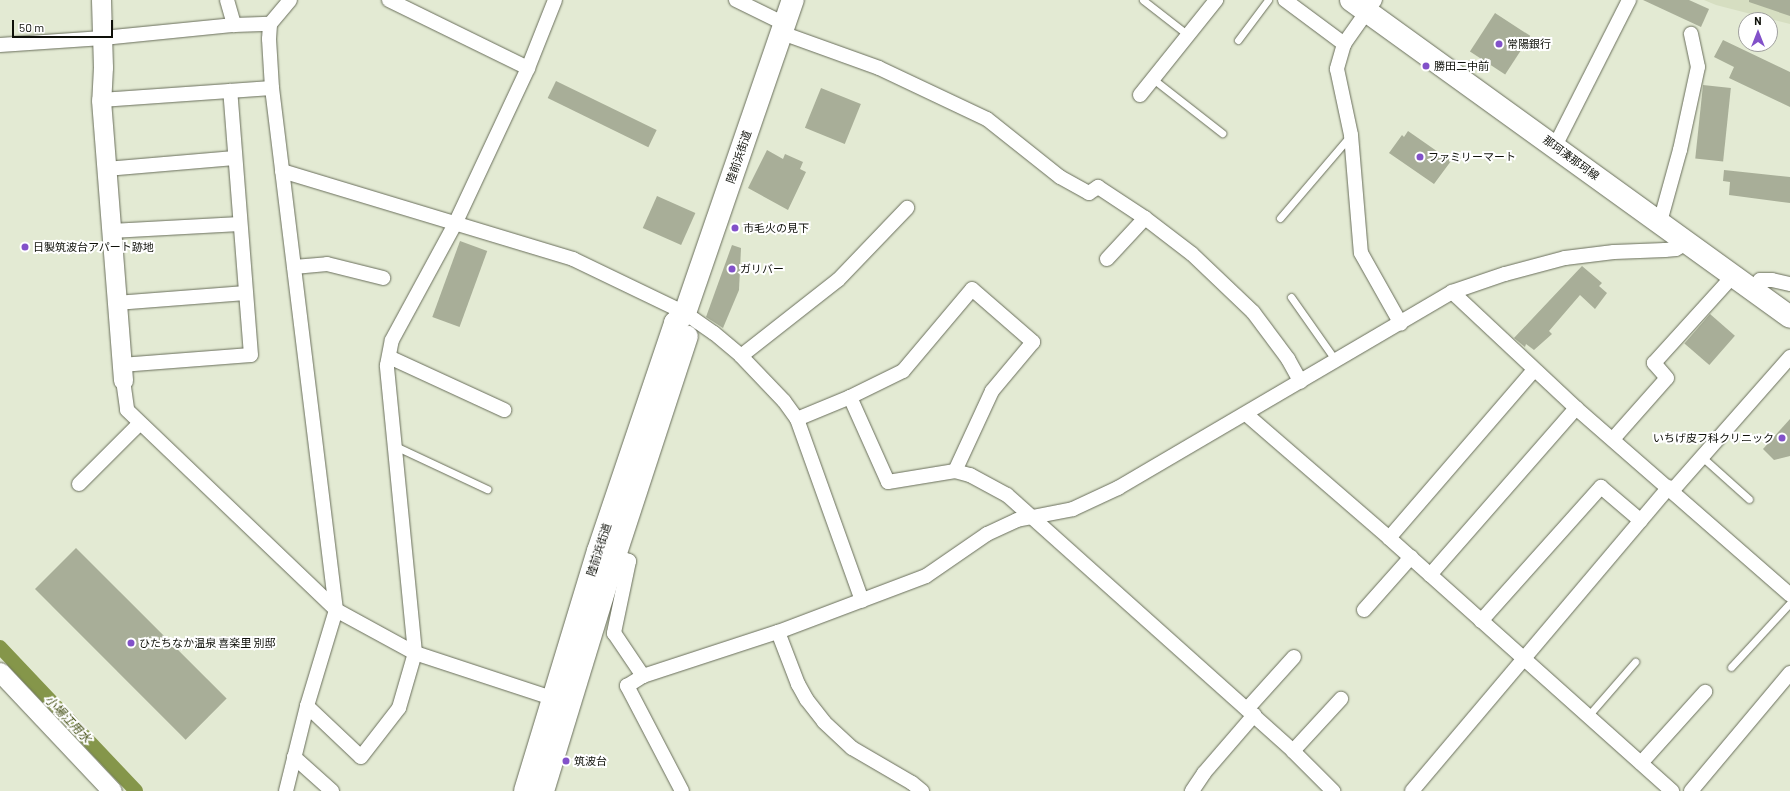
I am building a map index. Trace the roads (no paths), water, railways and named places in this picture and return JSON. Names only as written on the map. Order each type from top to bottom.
[{"type":"main road","name":"陸前浜街道","points":[[543,791],[560,701],[598,551],[675,323],[685,314],[793,0]]},
{"type":"main road","name":"那珂湊那珂線","points":[[1364,4],[1554,146],[1790,317]]},
{"type":"main road","name":"陸前浜街道","points":[[524,791],[615,556],[689,328],[685,314]]},
{"type":"street","points":[[101,0],[101,100],[116,303],[127,410],[336,610],[415,653],[560,701]]},
{"type":"street","points":[[228,0],[234,25]]},
{"type":"street","points":[[286,791],[307,706],[336,610],[272,88],[269,39],[270,24],[290,0]]},
{"type":"street","points":[[389,0],[528,68]]},
{"type":"street","points":[[307,706],[361,757],[399,708],[415,653],[387,365],[396,334],[455,224],[528,68],[555,0]]},
{"type":"street","points":[[736,0],[784,28],[921,86],[987,119],[1060,177],[1089,193],[1098,187],[1145,218],[1192,254],[1253,312],[1288,359],[1301,382]]},
{"type":"street","points":[[1140,95],[1216,0]]},
{"type":"street","points":[[1285,0],[1344,44]]},
{"type":"street","points":[[1554,146],[1629,0]]},
{"type":"street","points":[[1364,4],[1344,44],[1337,69],[1351,135],[1361,253],[1400,324]]},
{"type":"street","points":[[0,45],[102,38],[234,25],[270,24]]},
{"type":"street","points":[[1660,222],[1680,150],[1698,67],[1691,34]]},
{"type":"street","points":[[101,100],[272,88]]},
{"type":"street","points":[[122,373],[251,355],[230,91]]},
{"type":"street","points":[[106,169],[235,158]]},
{"type":"street","points":[[282,171],[573,259],[685,314],[714,333],[741,356],[784,401],[797,419],[862,600]]},
{"type":"street","points":[[741,356],[838,280],[907,208]]},
{"type":"street","points":[[1107,260],[1145,218]]},
{"type":"street","points":[[111,231],[240,224]]},
{"type":"street","points":[[682,791],[626,686],[643,676],[778,632],[926,576],[987,534],[1017,520],[1073,509],[1118,488],[1336,362],[1452,292],[1505,274],[1565,258],[1614,252],[1671,250],[1676,249],[1687,242]]},
{"type":"street","points":[[294,267],[327,264],[383,278]]},
{"type":"street","points":[[1613,440],[1667,378],[1654,363],[1733,276]]},
{"type":"street","points":[[1752,290],[1760,280],[1772,280],[1790,284]]},
{"type":"street","points":[[797,419],[850,397],[903,371],[972,289],[1033,342],[992,391],[955,471]]},
{"type":"street","points":[[1452,292],[1576,408],[1790,595]]},
{"type":"street","points":[[116,303],[246,293]]},
{"type":"street","points":[[1412,791],[1523,658],[1641,521],[1702,457],[1790,356]]},
{"type":"street","points":[[389,357],[504,410]]},
{"type":"street","points":[[1389,538],[1534,370]]},
{"type":"street","points":[[850,397],[888,482],[955,471],[970,475],[1007,495],[1250,712],[1334,791]]},
{"type":"street","points":[[1430,575],[1576,408]]},
{"type":"street","points":[[1246,414],[1411,557],[1672,791]]},
{"type":"street","points":[[78,484],[140,422]]},
{"type":"street","points":[[1482,621],[1601,487],[1641,521]]},
{"type":"street","points":[[615,556],[628,562],[614,633],[643,676]]},
{"type":"street","points":[[1364,610],[1411,557]]},
{"type":"street","points":[[778,632],[798,684],[807,700],[824,722],[852,748],[912,783],[922,791]]},
{"type":"street","points":[[1192,791],[1250,712],[1294,657]]},
{"type":"street","points":[[0,672],[112,791]]},
{"type":"street","points":[[1690,791],[1790,673]]},
{"type":"street","points":[[1640,763],[1705,692]]},
{"type":"street","points":[[1293,751],[1341,699]]},
{"type":"street","points":[[294,757],[332,791]]},
{"type":"lane","points":[[1143,0],[1188,35]]},
{"type":"lane","points":[[1238,40],[1268,0]]},
{"type":"lane","points":[[1153,79],[1222,133]]},
{"type":"lane","points":[[1280,218],[1351,135]]},
{"type":"lane","points":[[1291,297],[1336,362]]},
{"type":"lane","points":[[395,446],[487,489]]},
{"type":"lane","points":[[1702,457],[1749,499]]},
{"type":"lane","points":[[1731,667],[1790,603]]},
{"type":"lane","points":[[1588,716],[1635,662]]},
{"type":"waterway","name":"小場江用水","points":[[0,647],[136,791]]},
{"type":"place","name":"常陽銀行","points":[[1499,44]]},
{"type":"place","name":"勝田二中前","points":[[1426,66]]},
{"type":"place","name":"ファミリーマート","points":[[1420,157]]},
{"type":"place","name":"市毛火の見下","points":[[735,228]]},
{"type":"place","name":"日製筑波台アパート跡地","points":[[25,247]]},
{"type":"place","name":"ガリバー","points":[[732,269]]},
{"type":"place","name":"いちげ皮フ科クリニック","points":[[1782,438]]},
{"type":"place","name":"ひたちなか温泉 喜楽里 別邸","points":[[131,643]]},
{"type":"place","name":"筑波台","points":[[566,761]]}]
